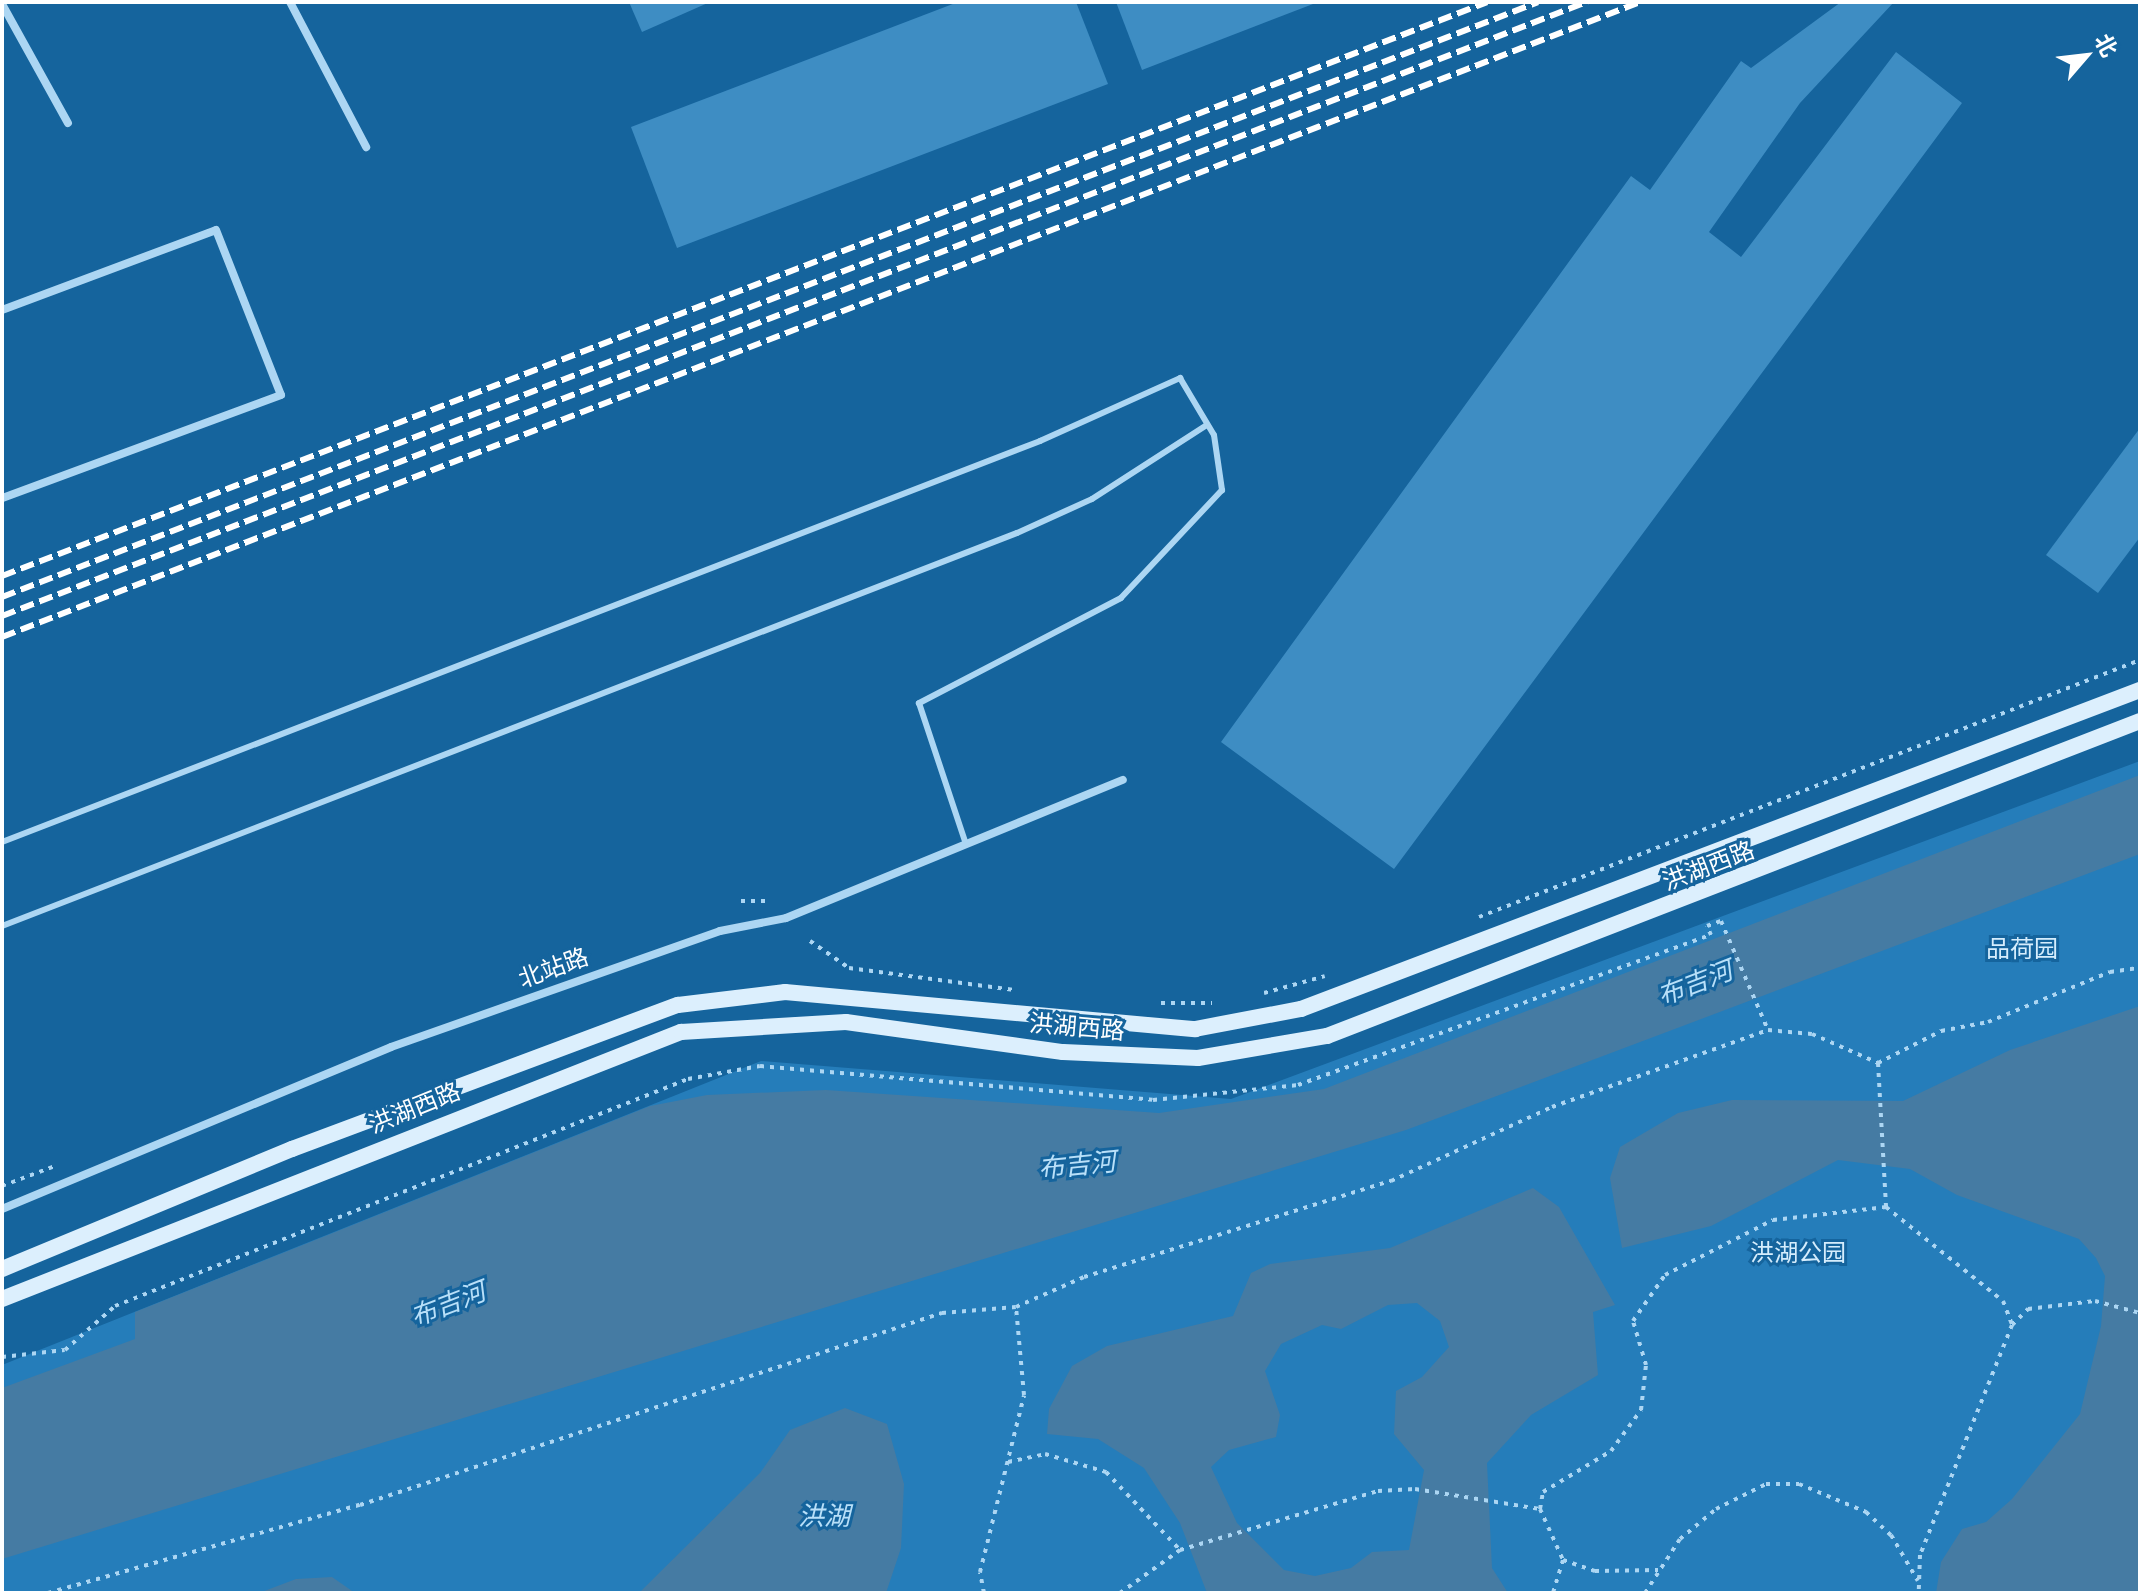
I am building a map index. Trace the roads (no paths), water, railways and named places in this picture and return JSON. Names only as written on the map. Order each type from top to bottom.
[{"type":"main road","name":"洪湖西路","points":[[2,1269],[336,1132],[678,1005],[785,992],[1195,1029],[1301,1009],[2140,690]]},
{"type":"main road","name":"洪湖西路","points":[[2,1299],[681,1032],[846,1022],[1063,1052],[1198,1058],[1327,1036],[2140,721]]},
{"type":"street","points":[[290,2],[366,147]]},
{"type":"street","points":[[2,4],[68,123]]},
{"type":"street","points":[[2,310],[216,230],[281,395],[2,498]]},
{"type":"street","name":"北站路","points":[[2,1209],[391,1047],[720,931],[786,918],[1123,780]]},
{"type":"lane","points":[[2,842],[1040,441],[1180,378],[1223,461],[1222,490],[1121,598],[919,703],[966,844]]},
{"type":"lane","points":[[2,926],[1017,533],[1092,499],[1207,425]]},
{"type":"water","name":"布吉河","points":[[2140,775],[2140,854],[1406,1130],[2,1559],[2,1388],[135,1339],[135,1312],[650,1106],[707,1095],[826,1090],[1159,1113],[1324,1089]]},
{"type":"water","points":[[2140,1006],[2140,1593],[1936,1593],[1941,1562],[1962,1529],[1986,1522],[2012,1499],[2080,1414],[2101,1326],[2105,1276],[2096,1258],[2079,1239],[1957,1195],[1910,1169],[1838,1160],[1711,1226],[1622,1248],[1610,1178],[1620,1147],[1678,1113],[1732,1100],[1903,1101],[2010,1050]]},
{"type":"water","points":[[1533,1188],[1559,1207],[1615,1305],[1593,1312],[1598,1375],[1531,1415],[1487,1463],[1492,1568],[1508,1593],[1207,1593],[1180,1523],[1144,1468],[1098,1439],[1047,1434],[1049,1409],[1072,1366],[1107,1346],[1233,1316],[1251,1273],[1270,1264],[1390,1248]],"holes":[[[1417,1303],[1440,1321],[1449,1347],[1422,1377],[1396,1391],[1394,1434],[1424,1470],[1409,1550],[1372,1552],[1351,1568],[1315,1576],[1284,1570],[1237,1523],[1211,1467],[1229,1450],[1276,1437],[1280,1415],[1265,1371],[1281,1344],[1322,1325],[1341,1329],[1388,1305]]]},
{"type":"water","name":"洪湖","points":[[845,1408],[887,1424],[904,1484],[901,1548],[886,1593],[639,1593],[760,1473],[790,1430]]},
{"type":"water","points":[[332,1577],[355,1593],[259,1593],[296,1579]]},
{"type":"railway","points":[[2,576],[1487,2]]},
{"type":"railway","points":[[2,597],[1538,2]]},
{"type":"railway","points":[[2,616],[1587,2]]},
{"type":"railway","points":[[2,637],[1640,2]]},
{"type":"park label","name":"品荷园","points":[[2022,948]]},
{"type":"park label","name":"洪湖公园","points":[[1798,1252]]}]
